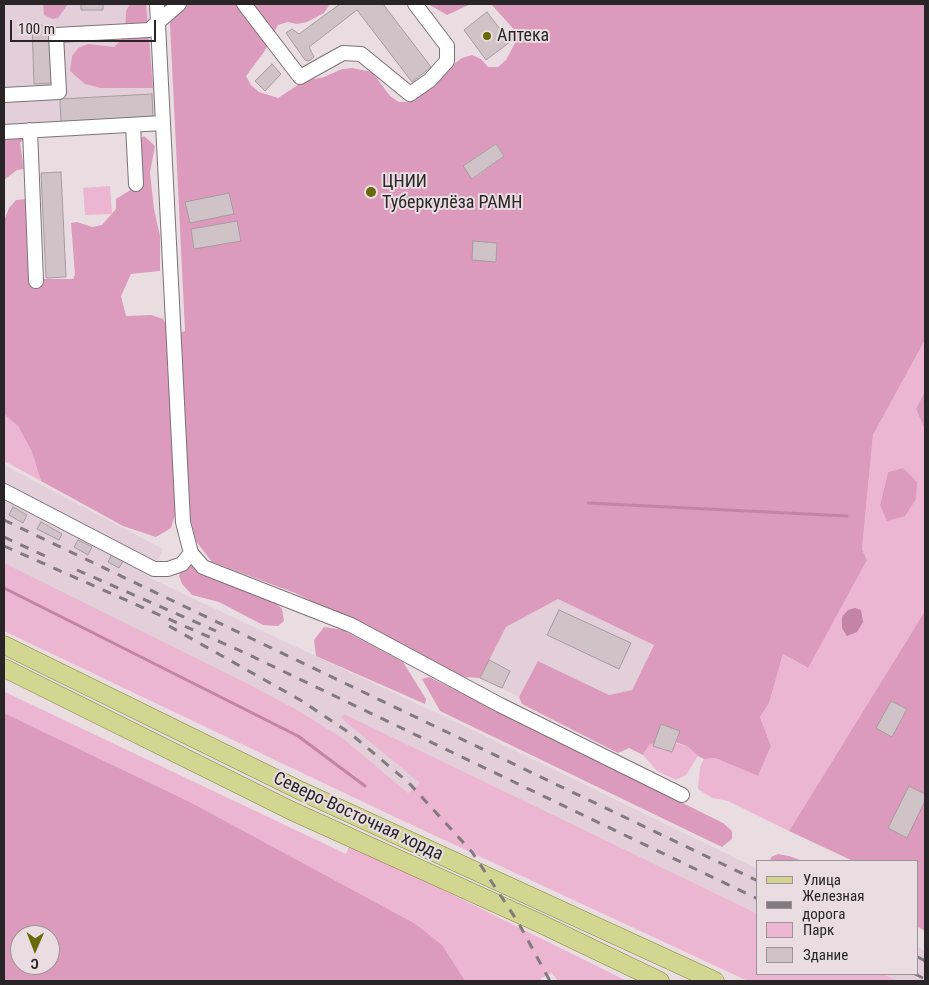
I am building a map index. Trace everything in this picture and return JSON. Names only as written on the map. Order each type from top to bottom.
[{"type":"main road","name":"Северо-Восточная хорда","points":[[4,645],[301,791],[715,981]]},
{"type":"main road","name":"Северо-Восточная хорда","points":[[4,668],[292,811],[537,922],[660,981]]},
{"type":"street","points":[[157,4],[183,522],[191,553],[202,568],[351,625],[500,705],[682,795]]},
{"type":"street","points":[[4,96],[59,92],[56,35],[149,30],[179,4]]},
{"type":"street","points":[[244,4],[300,77],[343,53],[361,54],[410,94],[430,80],[447,61],[447,46],[415,4]]},
{"type":"street","points":[[4,132],[163,123]]},
{"type":"street","points":[[133,125],[136,184]]},
{"type":"street","points":[[30,130],[36,281]]},
{"type":"street","points":[[4,491],[154,568],[168,569],[182,564],[191,553]]},
{"type":"shaded area","points":[[4,4],[148,4],[155,120],[4,128]]},
{"type":"shaded area","points":[[43,4],[68,4],[58,18],[53,19],[44,15]]},
{"type":"shaded area","points":[[130,4],[146,4],[153,88],[101,88],[85,84],[70,71],[72,56],[78,48],[88,44],[114,47],[125,36],[126,11]]},
{"type":"shaded area","points":[[169,4],[330,4],[324,13],[307,22],[297,24],[288,22],[278,25],[264,52],[246,76],[251,85],[259,92],[278,98],[304,81],[324,77],[342,69],[352,68],[372,72],[390,96],[399,102],[408,102],[435,86],[446,70],[462,58],[472,55],[481,59],[488,67],[498,67],[506,60],[515,43],[517,33],[491,4],[925,4],[925,340],[873,435],[862,549],[867,560],[808,668],[783,654],[769,703],[760,717],[771,746],[758,776],[715,758],[704,759],[687,746],[672,741],[662,740],[649,745],[643,755],[629,748],[618,753],[522,704],[519,697],[538,661],[609,695],[632,690],[654,645],[558,599],[506,627],[480,678],[464,677],[295,593],[212,562],[196,541],[189,513],[176,512],[171,528],[156,537],[123,526],[41,481],[32,452],[18,426],[4,414],[4,221],[9,208],[16,200],[26,199],[36,279],[73,279],[75,275],[71,223],[77,222],[92,227],[102,225],[116,209],[116,199],[140,184],[140,139],[144,136],[155,146],[150,172],[154,209],[160,236],[160,271],[131,274],[121,296],[126,316],[151,315],[163,319],[171,336],[185,331]],"holes":[[[496,144],[504,156],[473,179],[464,166]]]},
{"type":"shaded area","points":[[428,4],[471,4],[447,15]]},
{"type":"shaded area","points":[[4,139],[24,139],[20,143],[24,169],[17,170],[4,180]]},
{"type":"shaded area","points":[[925,391],[925,430],[916,409]]},
{"type":"shaded area","points":[[4,465],[163,549],[150,578],[477,732],[756,868],[756,913],[343,714],[419,782],[419,785],[408,793],[345,740],[4,576]]},
{"type":"shaded area","points":[[903,468],[917,482],[916,499],[905,516],[887,521],[880,505],[888,472]]},
{"type":"shaded area","points":[[192,565],[223,583],[274,601],[282,609],[284,621],[278,626],[263,625],[219,602],[192,595],[182,584],[179,576],[182,568]]},
{"type":"shaded area","points":[[558,599],[654,644],[632,690],[609,695],[539,661],[519,697],[480,678],[506,627]]},
{"type":"shaded area","points":[[855,608],[861,610],[863,622],[857,632],[847,636],[842,628],[842,617],[848,610]]},
{"type":"shaded area","points":[[925,611],[925,931],[919,928],[919,860],[851,860],[789,831]]},
{"type":"shaded area","points":[[324,627],[343,630],[403,662],[426,699],[425,704],[316,656],[314,640]]},
{"type":"shaded area","points":[[429,677],[723,823],[732,831],[732,839],[722,847],[440,711],[422,679]]},
{"type":"shaded area","points":[[4,713],[190,802],[414,923],[442,945],[465,981],[4,981]]},
{"type":"shaded area","points":[[778,854],[800,860],[770,860],[771,857]]},
{"type":"shaded area","points":[[919,948],[925,951],[925,981],[898,981],[885,975],[919,975]]},
{"type":"green space","points":[[110,186],[112,214],[85,215],[83,188]]},
{"type":"green space","points":[[925,340],[925,391],[916,409],[925,430],[925,611],[789,831],[728,801],[712,798],[698,789],[700,767],[704,759],[715,758],[758,776],[771,746],[760,717],[769,703],[783,654],[807,668],[867,560],[862,549],[873,435]],"holes":[[[903,468],[880,505],[888,472]]]},
{"type":"green space","points":[[4,414],[18,426],[32,452],[41,481],[4,461]]},
{"type":"green space","points":[[4,563],[299,711],[345,740],[408,793],[419,785],[419,782],[341,718],[344,714],[756,913],[756,975],[885,975],[898,981],[748,981],[397,818],[4,631]]},
{"type":"green space","points":[[5,692],[346,854],[350,844],[627,981],[558,981],[552,973],[541,978],[541,981],[465,981],[414,923],[190,802],[4,713]]},
{"type":"green space","points":[[662,740],[687,746],[698,756],[686,775],[676,780],[657,771],[643,755],[649,745]]},
{"type":"building","points":[[81,4],[103,4],[103,10],[81,10]]},
{"type":"building","points":[[340,4],[383,4],[431,67],[412,82],[357,10],[309,47],[314,57],[309,61],[305,60],[286,33],[292,29],[299,34]]},
{"type":"building","name":"Аптека","points":[[487,12],[510,42],[486,60],[464,30]]},
{"type":"building","points":[[32,25],[50,25],[52,83],[34,84]]},
{"type":"building","points":[[272,64],[281,74],[265,91],[255,81]]},
{"type":"building","points":[[152,94],[153,118],[61,124],[60,99]]},
{"type":"building","points":[[496,144],[504,156],[472,179],[463,166]]},
{"type":"building","points":[[61,172],[66,277],[46,278],[41,173]]},
{"type":"building","points":[[229,193],[234,214],[190,223],[185,202]]},
{"type":"building","points":[[237,221],[241,241],[194,249],[191,229]]},
{"type":"building","points":[[473,241],[497,243],[496,262],[472,260]]},
{"type":"building","points":[[13,507],[27,515],[23,523],[9,515]]},
{"type":"building","points":[[41,522],[62,534],[59,540],[37,529]]},
{"type":"building","points":[[78,540],[92,547],[88,555],[74,547]]},
{"type":"building","points":[[113,552],[125,558],[119,568],[108,562]]},
{"type":"building","points":[[559,610],[631,643],[619,669],[547,635]]},
{"type":"building","points":[[489,660],[510,671],[502,688],[480,678]]},
{"type":"building","points":[[891,701],[907,709],[892,737],[876,728]]},
{"type":"building","points":[[661,724],[680,731],[672,752],[653,746]]},
{"type":"building","points":[[909,786],[925,794],[925,801],[907,838],[888,828]]},
{"type":"waterway","points":[[588,503],[847,516]]},
{"type":"waterway","points":[[4,588],[298,736],[365,786]]},
{"type":"railway","points":[[4,520],[756,880]]},
{"type":"railway","points":[[4,537],[45,556]]},
{"type":"railway","points":[[4,546],[243,652],[756,898]]},
{"type":"railway","points":[[77,570],[216,631]]},
{"type":"railway","points":[[169,626],[302,701],[351,734],[409,783],[472,852],[518,922],[550,981]]},
{"type":"railway","points":[[919,958],[925,961]]},
{"type":"railway","points":[[917,975],[925,979]]},
{"type":"place","name":"Аптека","points":[[487,36]]},
{"type":"place","name":"ЦНИИ Туберкулёза РАМН","points":[[371,192]]}]
